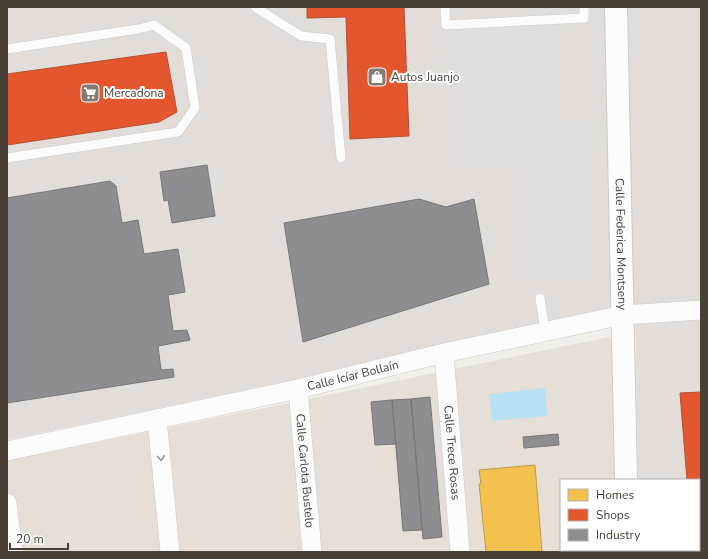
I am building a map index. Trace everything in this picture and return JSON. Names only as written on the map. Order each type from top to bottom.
[{"type":"street","name":"Calle Federica Montseny","points":[[616,7],[626,479]]},
{"type":"street","name":"Calle Icíar Bollaín","points":[[7,451],[298,389],[444,354],[623,315],[701,310]]},
{"type":"street","name":"Calle Trece Rosas","points":[[444,354],[460,552]]},
{"type":"street","name":"Calle Carlota Bustelo","points":[[298,389],[312,552]]},
{"type":"street","points":[[157,419],[170,552]]},
{"type":"street","points":[[7,503],[13,552]]},
{"type":"lane","points":[[255,7],[301,36],[330,39],[340,158]]},
{"type":"lane","points":[[445,7],[446,25],[584,18],[584,7]]},
{"type":"lane","points":[[7,49],[138,29],[154,25],[186,48],[195,108],[178,132],[7,158]]},
{"type":"lane","points":[[540,298],[545,332]]},
{"type":"shaded area","points":[[7,7],[701,7],[701,552],[639,552],[700,551],[700,479],[638,479],[635,308],[7,440]]},
{"type":"shaded area","points":[[549,20],[555,132],[579,123],[587,275],[522,279],[512,165],[449,163],[446,25]]},
{"type":"shaded area","points":[[614,336],[614,479],[560,479],[560,551],[613,552],[7,552],[7,461]]},
{"type":"water","points":[[545,388],[547,416],[492,421],[489,394]]},
{"type":"building: Homes","points":[[535,465],[542,552],[486,552],[479,470]]},
{"type":"building: Shops","name":"Autos Juanjo","points":[[307,7],[404,7],[409,136],[350,139],[346,17],[307,18]]},
{"type":"building: Shops","name":"Mercadona","points":[[166,52],[177,112],[159,122],[7,145],[7,74]]},
{"type":"building: Shops","points":[[701,392],[701,504],[700,479],[687,479],[680,393]]},
{"type":"building: Industry","points":[[207,165],[215,216],[172,223],[168,200],[164,201],[160,172]]},
{"type":"building: Industry","points":[[110,181],[116,186],[122,223],[138,220],[144,254],[178,249],[185,292],[168,295],[173,331],[187,330],[190,340],[158,346],[161,370],[173,369],[174,377],[7,403],[7,198]]},
{"type":"building: Industry","points":[[419,199],[446,207],[474,199],[489,284],[303,342],[284,223]]},
{"type":"building: Industry","points":[[430,397],[442,537],[423,539],[411,399]]},
{"type":"building: Industry","points":[[411,399],[422,530],[403,531],[392,400]]},
{"type":"building: Industry","points":[[392,400],[396,444],[375,445],[371,402]]},
{"type":"building: Industry","points":[[558,434],[559,445],[524,448],[523,437]]},
{"type":"place","name":"Autos Juanjo","points":[[377,77]]},
{"type":"place","name":"Mercadona","points":[[90,93]]}]
